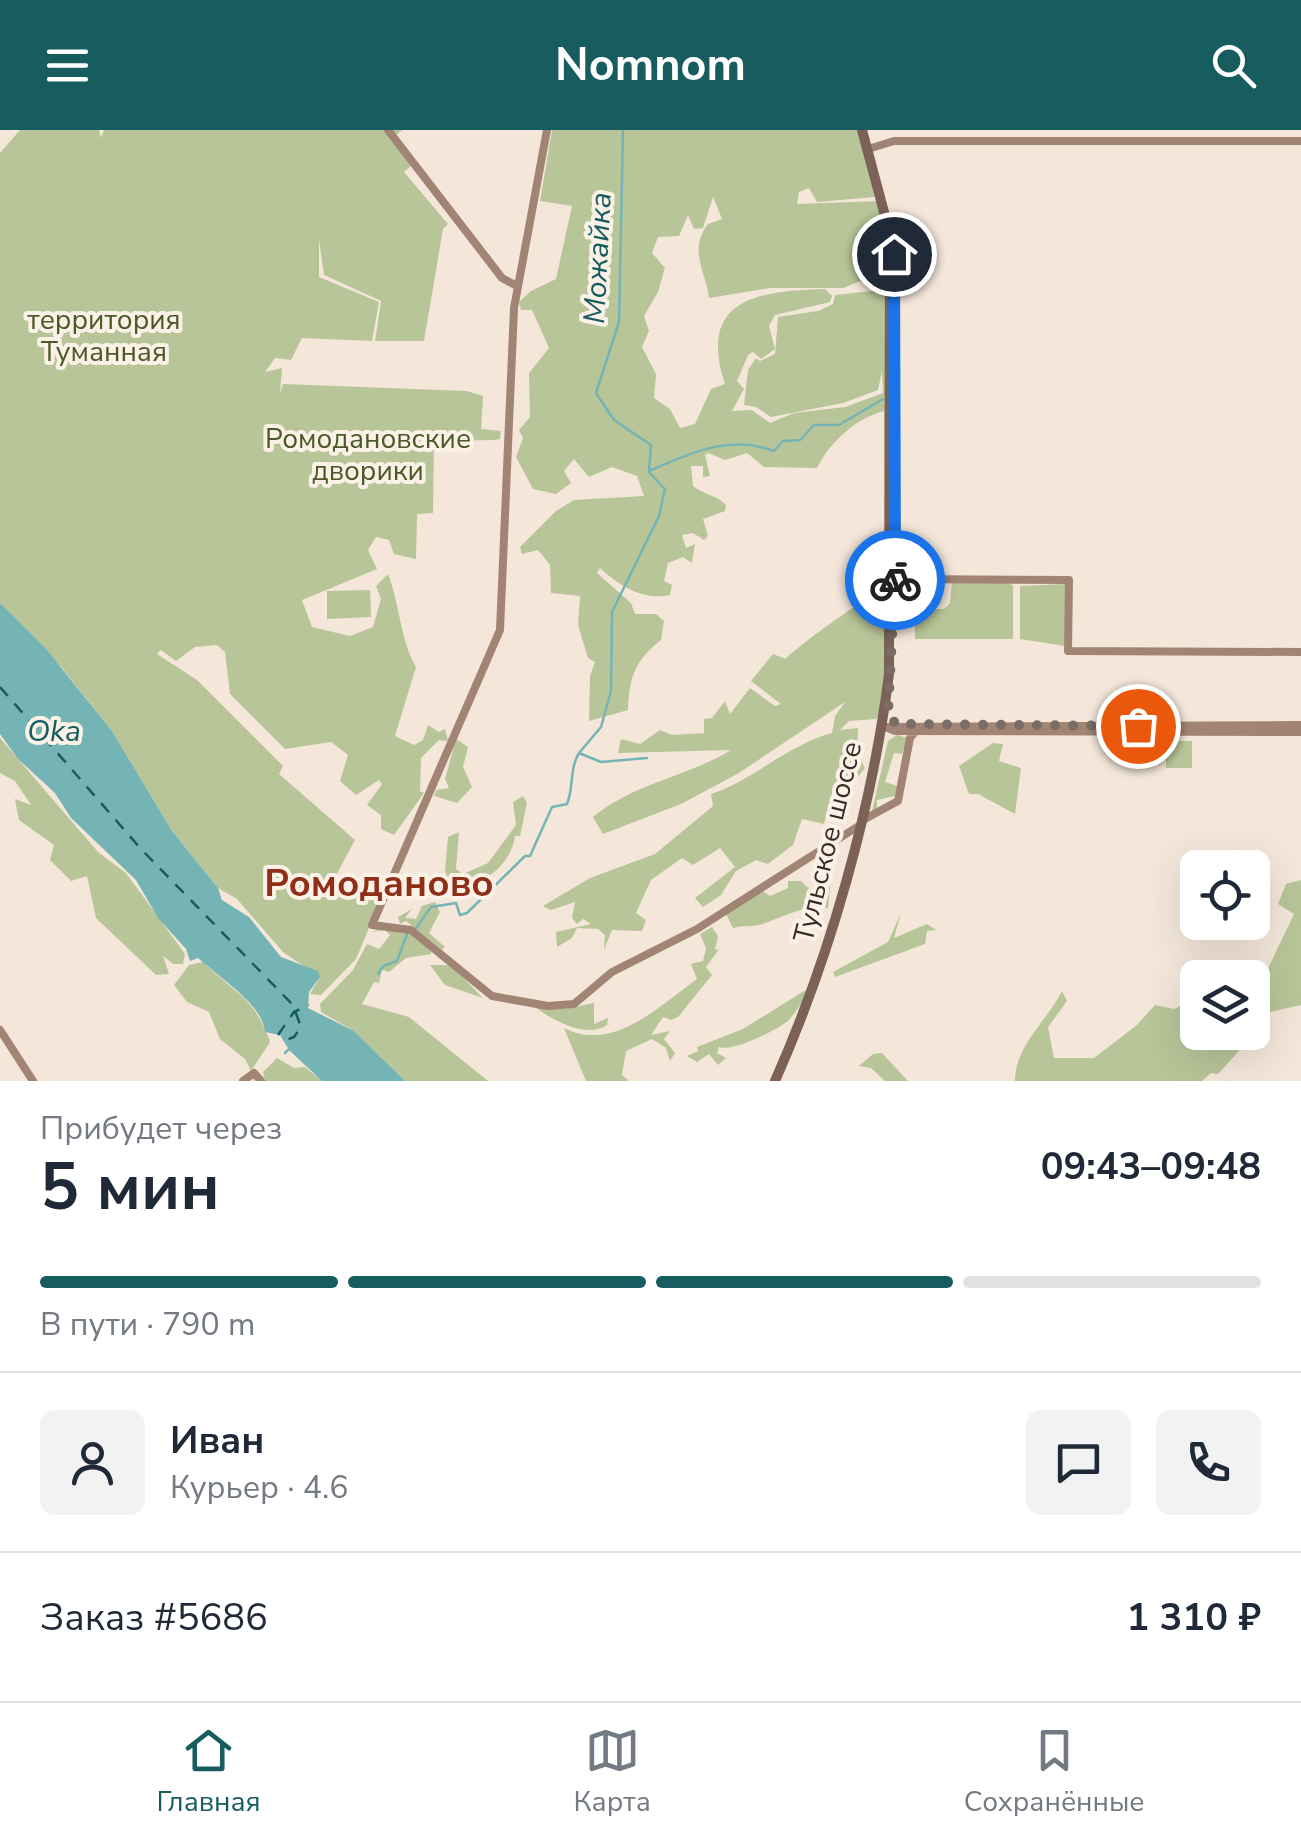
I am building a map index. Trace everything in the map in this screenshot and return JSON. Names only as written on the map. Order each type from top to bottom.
[{"type":"main road","name":"Тульское шоссе","points":[[777,1081],[816,981],[889,725],[895,579],[894,254],[864,130]]},
{"type":"main road","name":"Тульское шоссе","points":[[777,1081],[820,981],[889,725],[890,270],[884,212],[870,148]]},
{"type":"street","points":[[388,130],[502,278],[517,286]]},
{"type":"street","points":[[547,130],[517,286],[500,630],[372,925],[411,930],[492,996],[548,1006],[574,1004],[612,972],[697,929],[898,801],[911,729]]},
{"type":"street","points":[[870,148],[894,141],[1301,141]]},
{"type":"street","points":[[895,579],[1070,580],[1068,651],[1301,652]]},
{"type":"street","points":[[889,725],[911,729],[1301,729]]},
{"type":"street","points":[[0,1030],[32,1081]]},
{"type":"street","points":[[243,1081],[254,1073],[261,1081]]},
{"type":"green space","points":[[20,130],[99,130],[101,138],[104,130],[402,130],[392,139],[412,165],[404,172],[448,224],[443,229],[424,341],[375,341],[381,301],[324,275],[319,240],[319,277],[379,302],[372,341],[302,338],[291,360],[275,358],[265,372],[282,368],[280,393],[283,384],[467,391],[483,396],[481,429],[501,431],[500,439],[495,440],[434,441],[433,513],[417,514],[416,559],[394,554],[389,540],[376,537],[368,550],[377,569],[302,600],[312,627],[350,636],[373,627],[381,599],[376,586],[388,574],[416,667],[395,736],[414,745],[423,740],[428,725],[439,732],[445,729],[448,741],[439,740],[421,758],[420,791],[424,793],[394,835],[381,829],[381,815],[367,805],[382,784],[379,780],[356,795],[340,781],[348,755],[331,742],[285,749],[230,694],[225,652],[217,645],[195,647],[176,661],[161,650],[157,654],[197,680],[283,766],[279,774],[355,840],[333,881],[350,892],[361,883],[382,897],[356,959],[321,995],[310,994],[320,977],[283,952],[237,899],[218,888],[172,831],[112,731],[63,669],[0,603],[0,153]]},
{"type":"green space","points":[[552,130],[858,130],[875,197],[817,202],[809,188],[799,192],[797,204],[879,201],[888,260],[885,579],[884,411],[845,432],[817,468],[764,467],[747,453],[725,460],[708,453],[705,455],[710,476],[703,477],[703,466],[691,466],[693,486],[726,505],[725,511],[703,519],[708,536],[704,540],[693,533],[682,535],[686,548],[695,544],[692,563],[683,557],[668,563],[664,581],[672,585],[670,595],[641,594],[600,568],[597,573],[631,603],[635,614],[656,614],[664,621],[661,640],[635,670],[628,710],[589,721],[590,676],[595,662],[588,658],[578,625],[580,596],[551,593],[550,565],[538,550],[522,554],[520,547],[556,511],[574,500],[644,496],[637,476],[612,467],[589,477],[574,459],[564,471],[571,483],[556,494],[533,489],[516,457],[523,438],[519,430],[530,417],[529,373],[549,348],[532,310],[521,310],[519,302],[531,291],[556,279],[572,206],[540,201]],"holes":[[[713,197],[722,219],[708,224],[699,243],[709,298],[770,288],[843,288],[881,273],[881,290],[835,295],[833,304],[818,311],[778,317],[775,354],[760,361],[756,358],[748,370],[744,405],[756,407],[771,417],[843,403],[878,390],[882,371],[883,393],[845,407],[794,413],[770,423],[752,410],[732,411],[744,389],[737,381],[748,355],[753,352],[761,359],[775,349],[769,326],[775,315],[830,302],[832,296],[825,289],[777,293],[739,305],[726,317],[719,334],[718,356],[725,384],[711,389],[695,424],[680,428],[670,409],[654,398],[656,374],[642,347],[649,331],[644,316],[658,292],[665,268],[652,253],[658,237],[679,236],[688,215],[694,229],[703,228]]]},
{"type":"green space","points":[[952,581],[1009,582],[1013,586],[1013,639],[915,639],[915,614],[920,609],[944,609],[950,603]]},
{"type":"green space","points":[[883,583],[887,631],[882,711],[876,719],[849,721],[840,730],[858,728],[857,753],[865,768],[847,791],[835,784],[824,824],[802,819],[793,845],[768,864],[756,860],[736,871],[721,895],[703,907],[695,898],[735,867],[720,848],[693,865],[682,858],[651,880],[636,913],[646,920],[642,931],[612,930],[604,950],[605,935],[598,929],[577,928],[572,938],[557,947],[556,932],[591,924],[583,919],[577,924],[572,918],[575,902],[551,910],[543,906],[590,878],[655,854],[713,806],[711,794],[832,733],[835,716],[845,702],[739,773],[681,804],[603,834],[593,817],[609,805],[731,750],[618,753],[621,739],[640,744],[660,730],[672,735],[704,733],[704,719],[712,718],[725,701],[730,714],[750,688],[775,706],[781,704],[751,681],[773,654],[786,659],[876,595]]},
{"type":"green space","points":[[908,583],[944,584],[940,604],[908,604]]},
{"type":"green space","points":[[1065,584],[1065,646],[1020,639],[1020,586]]},
{"type":"green space","points":[[370,590],[371,617],[327,619],[327,591]]},
{"type":"green space","points":[[897,735],[908,738],[902,754],[894,753],[885,782],[897,786],[895,796],[877,800],[877,811],[872,811],[888,741]]},
{"type":"green space","points":[[0,738],[98,852],[126,873],[185,954],[183,964],[173,964],[163,956],[169,974],[156,975],[96,918],[87,876],[71,881],[50,860],[54,845],[19,820],[15,799],[31,805],[15,781],[0,773]]},
{"type":"green space","points":[[456,739],[468,747],[463,767],[472,787],[457,803],[434,796],[436,790],[449,788],[445,779]]},
{"type":"green space","points":[[1166,741],[1192,741],[1192,768],[1166,768]]},
{"type":"green space","points":[[993,743],[1003,744],[999,761],[1021,768],[1015,814],[978,794],[969,794],[959,766]]},
{"type":"green space","points":[[523,796],[527,803],[520,836],[515,836],[501,866],[473,885],[451,889],[445,871],[448,837],[459,832],[456,869],[463,874],[488,863],[516,825],[513,802]]},
{"type":"green space","points":[[1301,880],[1301,1005],[1270,1012],[1270,964],[1294,914],[1278,904],[1286,884]]},
{"type":"green space","points":[[788,881],[801,881],[810,890],[830,887],[828,908],[802,910],[762,924],[733,928],[725,912],[758,888],[770,896],[788,888]]},
{"type":"green space","points":[[435,902],[440,912],[429,933],[445,947],[442,950],[406,921],[400,924],[398,917],[412,909],[405,918],[416,919],[422,906]]},
{"type":"green space","points":[[901,913],[894,938],[927,924],[936,930],[927,931],[925,944],[835,977],[833,972],[888,942]]},
{"type":"green space","points":[[712,927],[718,936],[715,950],[719,949],[706,967],[712,975],[678,1017],[663,1017],[651,1035],[670,1031],[664,1039],[675,1053],[670,1061],[666,1048],[652,1039],[626,1051],[622,1075],[629,1081],[586,1081],[564,1028],[601,1035],[618,1031],[651,1013],[697,979],[691,964],[703,961],[706,948],[700,934]]},
{"type":"green space","points":[[384,928],[412,933],[430,947],[431,954],[406,958],[389,972],[382,970],[379,983],[374,982],[362,1004],[409,1017],[488,1081],[405,1081],[354,1031],[321,1012],[320,1004],[353,970],[367,944],[379,949],[390,935],[385,930],[371,932]]},
{"type":"green space","points":[[203,962],[243,998],[264,1027],[270,1042],[251,1071],[245,1059],[220,1039],[209,1012],[187,1002],[174,985],[189,965]]},
{"type":"green space","points":[[430,965],[451,965],[483,998],[445,985]]},
{"type":"green space","points":[[1062,991],[1067,1001],[1048,1027],[1054,1058],[1094,1058],[1137,1025],[1155,1005],[1174,1009],[1180,1006],[1180,1050],[1240,1050],[1218,1074],[1211,1073],[1202,1081],[1015,1081],[1026,1044]]},
{"type":"green space","points":[[808,992],[785,1023],[745,1043],[719,1047],[717,1053],[726,1058],[718,1065],[709,1054],[697,1062],[687,1056],[698,1051],[697,1047],[743,1029]]},
{"type":"green space","points":[[594,1003],[594,1024],[608,1018],[607,1025],[589,1030],[560,1022],[535,1007],[565,1009]]},
{"type":"green space","points":[[882,1053],[908,1081],[885,1081],[871,1068],[859,1066],[873,1054]]},
{"type":"green space","points":[[277,1058],[294,1068],[305,1067],[322,1081],[265,1081],[263,1072]]},
{"type":"water","name":"Oka","points":[[0,603],[47,650],[112,731],[172,831],[218,888],[222,900],[249,917],[281,957],[318,971],[320,977],[309,992],[308,1008],[354,1031],[405,1081],[322,1081],[289,1050],[280,1035],[265,1032],[257,1012],[239,992],[198,958],[190,961],[186,949],[158,918],[136,880],[71,818],[55,793],[18,759],[0,734]]},
{"type":"waterway","name":"Можайка","points":[[579,753],[601,727],[611,691],[612,612],[659,516],[665,489],[649,472],[651,445],[614,420],[596,393],[619,322],[623,130]]},
{"type":"waterway","points":[[649,471],[695,452],[726,445],[774,451],[783,441],[800,440],[814,425],[839,425],[883,399]]},
{"type":"waterway","points":[[416,928],[431,907],[456,903],[460,915],[467,913],[525,856],[530,856],[552,807],[567,804],[579,753],[601,762],[647,758]]},
{"type":"waterway","points":[[378,974],[383,966],[397,961],[407,934]]},
{"type":"waterway","points":[[285,1053],[288,1050]]},
{"type":"ferry route","points":[[0,687],[141,849],[293,1005],[301,1027],[294,1037],[284,1041]]},
{"type":"ferry route","points":[[278,1035],[294,1012],[309,1005]]},
{"type":"way so far","points":[[895,580],[888,714],[896,724],[1138,726]]},
{"type":"district","name":"Ромоданово","points":[[379,883]]},
{"type":"route","points":[[894,254],[895,580]]},
{"type":"park label","name":"территория Туманная","points":[[104,336]]},
{"type":"park label","name":"Ромодановские дворики","points":[[368,455]]}]
